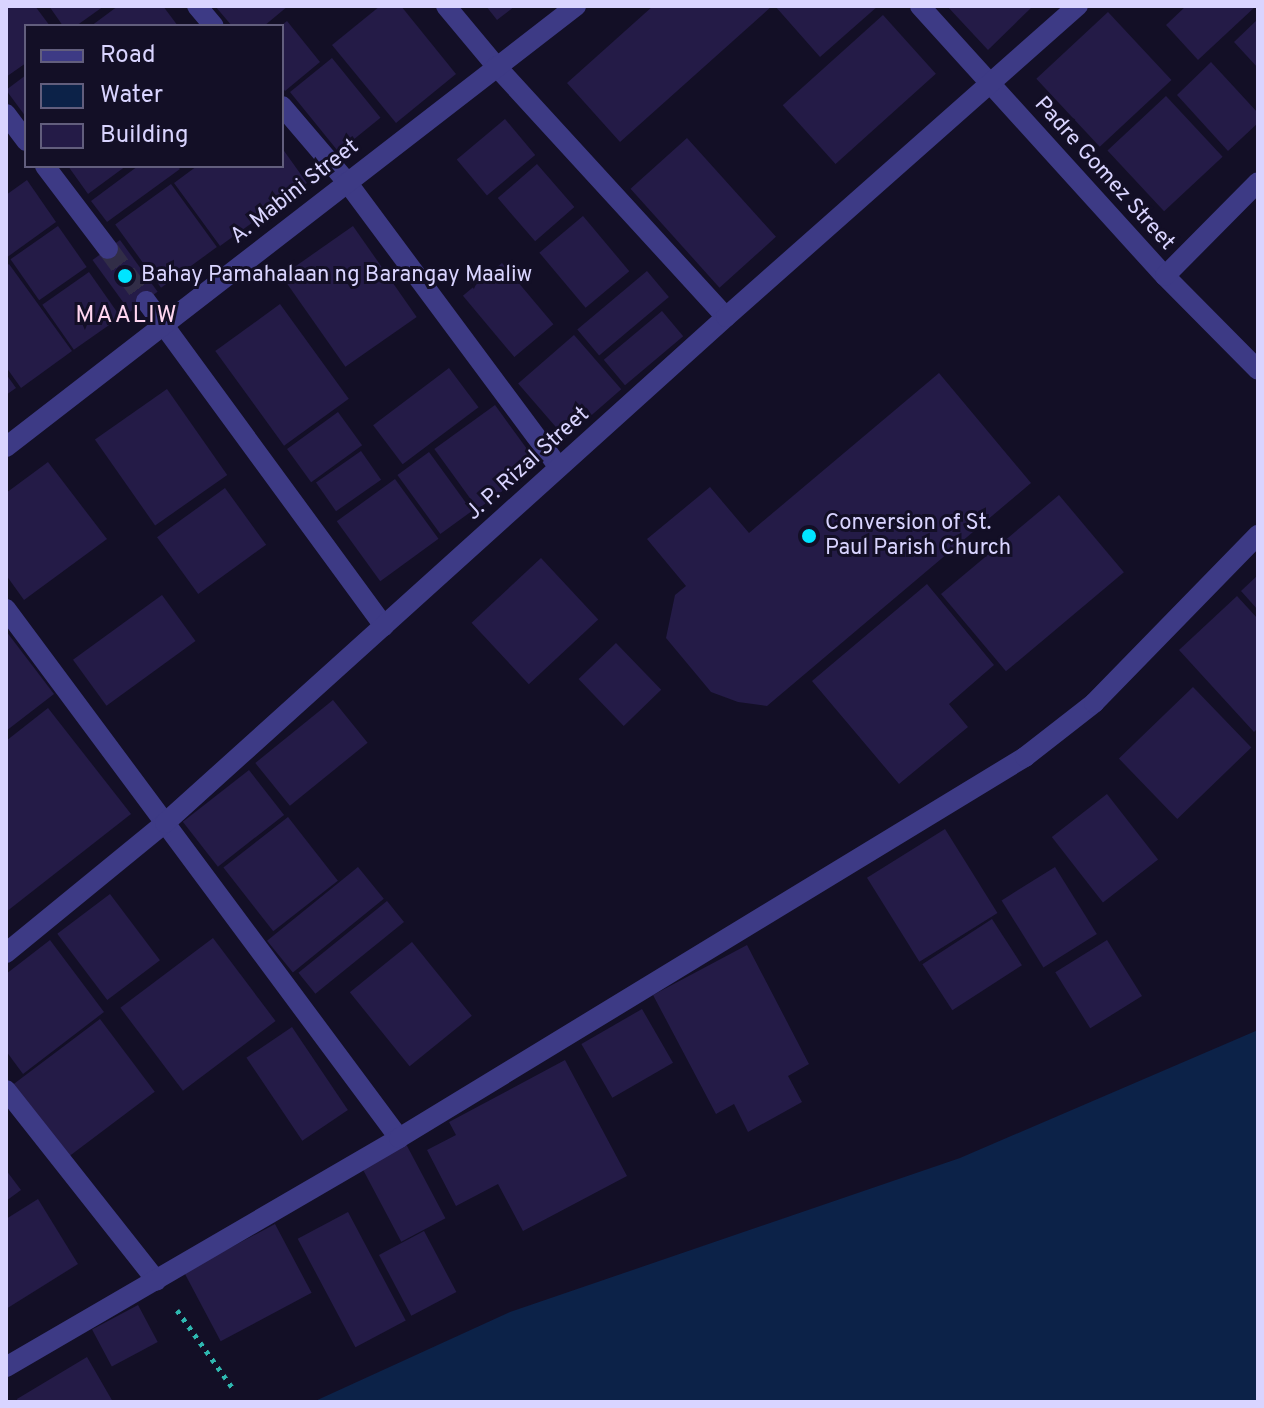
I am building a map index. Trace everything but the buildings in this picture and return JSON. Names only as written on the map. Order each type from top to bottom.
[{"type":"street","points":[[197,6],[212,24]]},
{"type":"street","points":[[446,6],[496,66],[726,317]]},
{"type":"street","name":"A. Mabini Street","points":[[6,447],[576,6]]},
{"type":"street","name":"Padre Gomez Street","points":[[920,6],[1165,276],[1258,370]]},
{"type":"street","name":"J. P. Rizal Street","points":[[6,953],[165,823],[726,317],[1078,6]]},
{"type":"street","points":[[284,108],[347,182],[559,467]]},
{"type":"street","points":[[6,114],[24,138]]},
{"type":"street","points":[[47,168],[108,249]]},
{"type":"street","points":[[1165,276],[1258,182]]},
{"type":"street","points":[[146,301],[384,626]]},
{"type":"street","points":[[6,1367],[399,1138],[1025,757],[1094,703],[1258,535]]},
{"type":"street","points":[[6,609],[399,1138]]},
{"type":"street","points":[[6,1090],[157,1281]]},
{"type":"path","points":[[157,1281],[232,1387]]},
{"type":"water","points":[[1258,1030],[1258,1402],[313,1402],[510,1312],[960,1158]]},
{"type":"tunnel","points":[[108,249],[146,301]]},
{"type":"place","name":"Bahay Pamahalaan ng Barangay Maaliw","points":[[125,276]]},
{"type":"place","name":"Conversion of St. Paul Parish Church","points":[[809,536]]},
{"type":"district","name":"MAALIW","points":[[127,317]]}]
